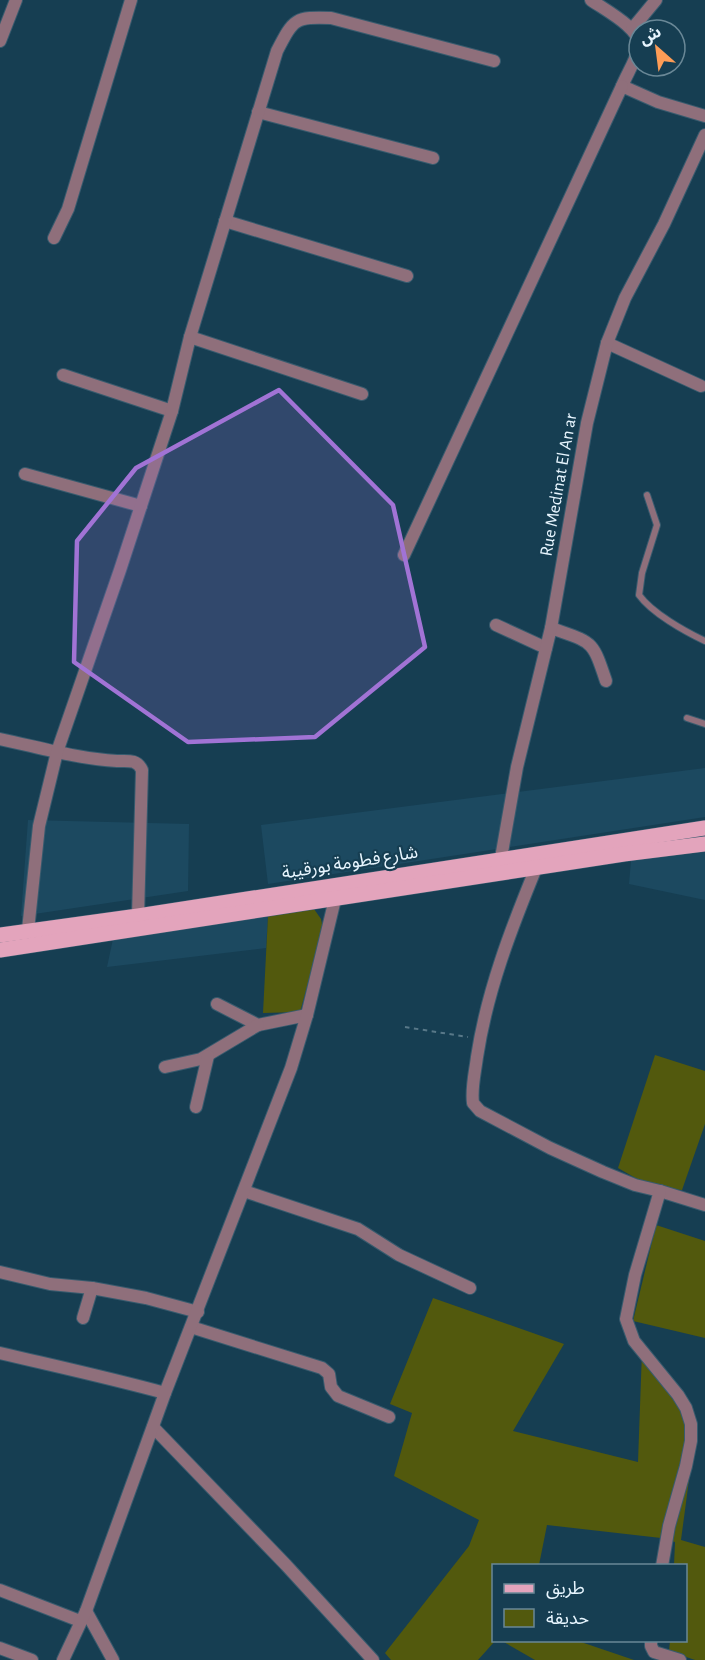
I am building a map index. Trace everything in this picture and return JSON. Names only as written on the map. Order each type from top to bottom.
[{"type":"main road","name":"شارع فطومة بورقيبة","points":[[0,950],[336,892],[501,858],[705,828]]},
{"type":"main road","name":"شارع فطومة بورقيبة","points":[[0,935],[536,868],[705,844]]},
{"type":"street","points":[[0,41],[16,0]]},
{"type":"street","points":[[54,238],[69,209],[131,0]]},
{"type":"street","points":[[591,0],[627,25]]},
{"type":"street","points":[[641,18],[656,0]]},
{"type":"street","points":[[28,930],[39,826],[57,752],[172,411],[190,337],[258,112],[278,51],[289,27],[303,18],[331,18],[495,61]]},
{"type":"street","points":[[404,555],[627,75]]},
{"type":"street","points":[[622,86],[658,102],[705,116]]},
{"type":"street","points":[[258,112],[433,158]]},
{"type":"street","name":"Rue Medinat El An ar","points":[[501,858],[518,767],[552,628],[587,423],[607,343],[625,298],[664,224],[705,135]]},
{"type":"street","points":[[225,221],[407,276]]},
{"type":"street","points":[[190,337],[362,394]]},
{"type":"street","points":[[607,343],[701,386]]},
{"type":"street","points":[[63,375],[172,411]]},
{"type":"street","points":[[25,474],[141,506]]},
{"type":"street","points":[[496,625],[546,648]]},
{"type":"street","points":[[552,628],[586,640],[597,652],[606,681]]},
{"type":"street","points":[[0,739],[57,752],[134,761],[139,764],[142,770],[138,916]]},
{"type":"street","points":[[536,868],[505,943],[480,1039],[472,1097],[475,1107],[550,1148],[603,1172],[635,1185],[705,1205]]},
{"type":"street","points":[[63,1660],[83,1616],[165,1393],[291,1068],[307,1015],[336,892]]},
{"type":"street","points":[[217,1004],[258,1025]]},
{"type":"street","points":[[165,1067],[208,1056],[258,1025],[307,1015]]},
{"type":"street","points":[[196,1107],[208,1056]]},
{"type":"street","points":[[244,1191],[358,1229],[399,1255],[470,1288]]},
{"type":"street","points":[[660,1191],[635,1275],[626,1319],[634,1341],[678,1395],[686,1408],[691,1424],[686,1466],[669,1526],[662,1564]]},
{"type":"street","points":[[0,1272],[50,1284],[92,1288],[146,1298],[198,1312]]},
{"type":"street","points":[[83,1318],[92,1288]]},
{"type":"street","points":[[191,1327],[322,1368],[329,1374],[331,1387],[338,1396],[389,1417]]},
{"type":"street","points":[[0,1353],[165,1393]]},
{"type":"street","points":[[153,1427],[286,1565],[373,1660]]},
{"type":"street","points":[[0,1590],[83,1616],[113,1660]]},
{"type":"street","points":[[651,1642],[654,1652],[680,1660]]},
{"type":"street","points":[[0,1647],[32,1660]]},
{"type":"lane","points":[[647,495],[657,525],[642,573],[639,595],[646,605],[690,634],[705,640]]},
{"type":"lane","points":[[687,718],[705,724]]},
{"type":"path","points":[[405,1027],[480,1039]]},
{"type":"highlighted area","points":[[279,390],[393,505],[425,647],[315,737],[188,742],[74,662],[77,541],[136,468]]},
{"type":"shaded area","points":[[705,768],[705,817],[268,884],[261,825]]},
{"type":"shaded area","points":[[28,820],[189,824],[188,891],[21,916]]},
{"type":"shaded area","points":[[705,852],[705,900],[629,884],[631,861]]},
{"type":"shaded area","points":[[268,916],[266,948],[107,967],[113,939]]},
{"type":"green space","points":[[314,909],[321,919],[323,929],[300,1012],[263,1013],[268,916]]},
{"type":"green space","points":[[655,1055],[705,1071],[705,1124],[682,1190],[653,1188],[618,1168]]},
{"type":"green space","points":[[656,1225],[705,1241],[705,1338],[633,1321]]},
{"type":"green space","points":[[433,1298],[564,1344],[513,1431],[638,1462],[642,1351],[672,1383],[693,1450],[681,1540],[705,1547],[705,1660],[695,1660],[669,1651],[670,1642],[687,1642],[687,1564],[674,1564],[675,1542],[661,1538],[547,1525],[539,1564],[492,1564],[492,1642],[494,1642],[478,1660],[391,1660],[385,1653],[469,1546],[479,1520],[394,1476],[412,1413],[390,1404]]},
{"type":"green space","points":[[504,1642],[581,1642],[634,1660],[535,1660]]}]
